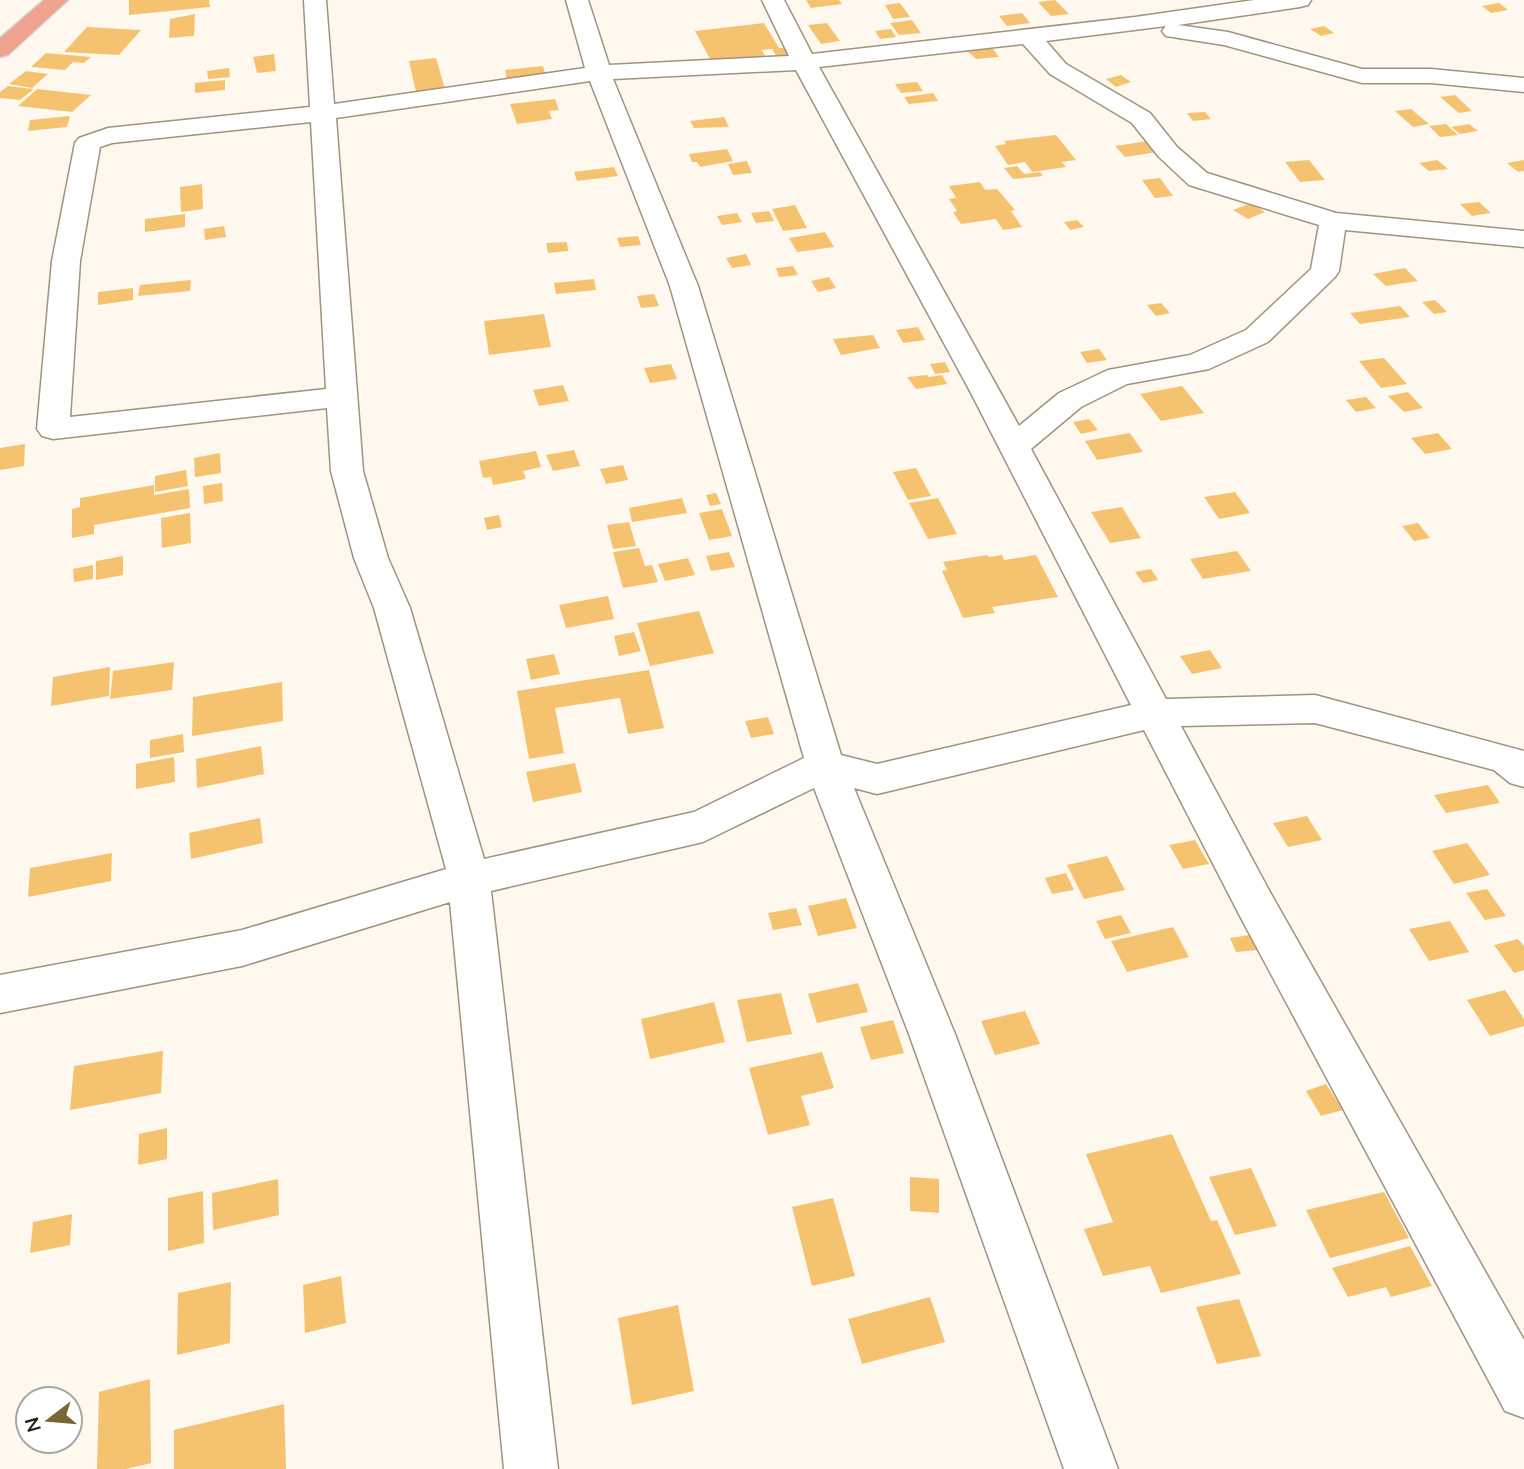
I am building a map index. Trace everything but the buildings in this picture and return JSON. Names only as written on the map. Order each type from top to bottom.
[{"type":"main road","points":[[0,50],[57,0]]},
{"type":"street","points":[[315,0],[347,471],[371,558],[392,608],[469,879],[531,1469]]},
{"type":"street","points":[[577,0],[599,72],[629,154],[684,286],[825,765],[932,1034],[1091,1469]]},
{"type":"street","points":[[773,0],[804,62],[1014,446],[1256,906],[1524,1392]]},
{"type":"street","points":[[340,397],[53,429],[66,261],[88,143],[108,136],[322,113],[599,72],[804,62],[1135,24],[1300,0]]},
{"type":"street","points":[[1135,24],[1147,29],[1205,33],[1362,76],[1431,76],[1524,85]]},
{"type":"street","points":[[1029,36],[1058,69],[1141,118],[1168,152],[1198,179],[1333,220],[1524,239]]},
{"type":"street","points":[[1014,446],[1070,400],[1119,376],[1198,363],[1257,336],[1325,271],[1333,220]]},
{"type":"street","points":[[0,995],[242,947],[469,879],[703,826],[825,765],[877,779],[1155,713],[1315,709],[1507,759],[1524,772]]}]
